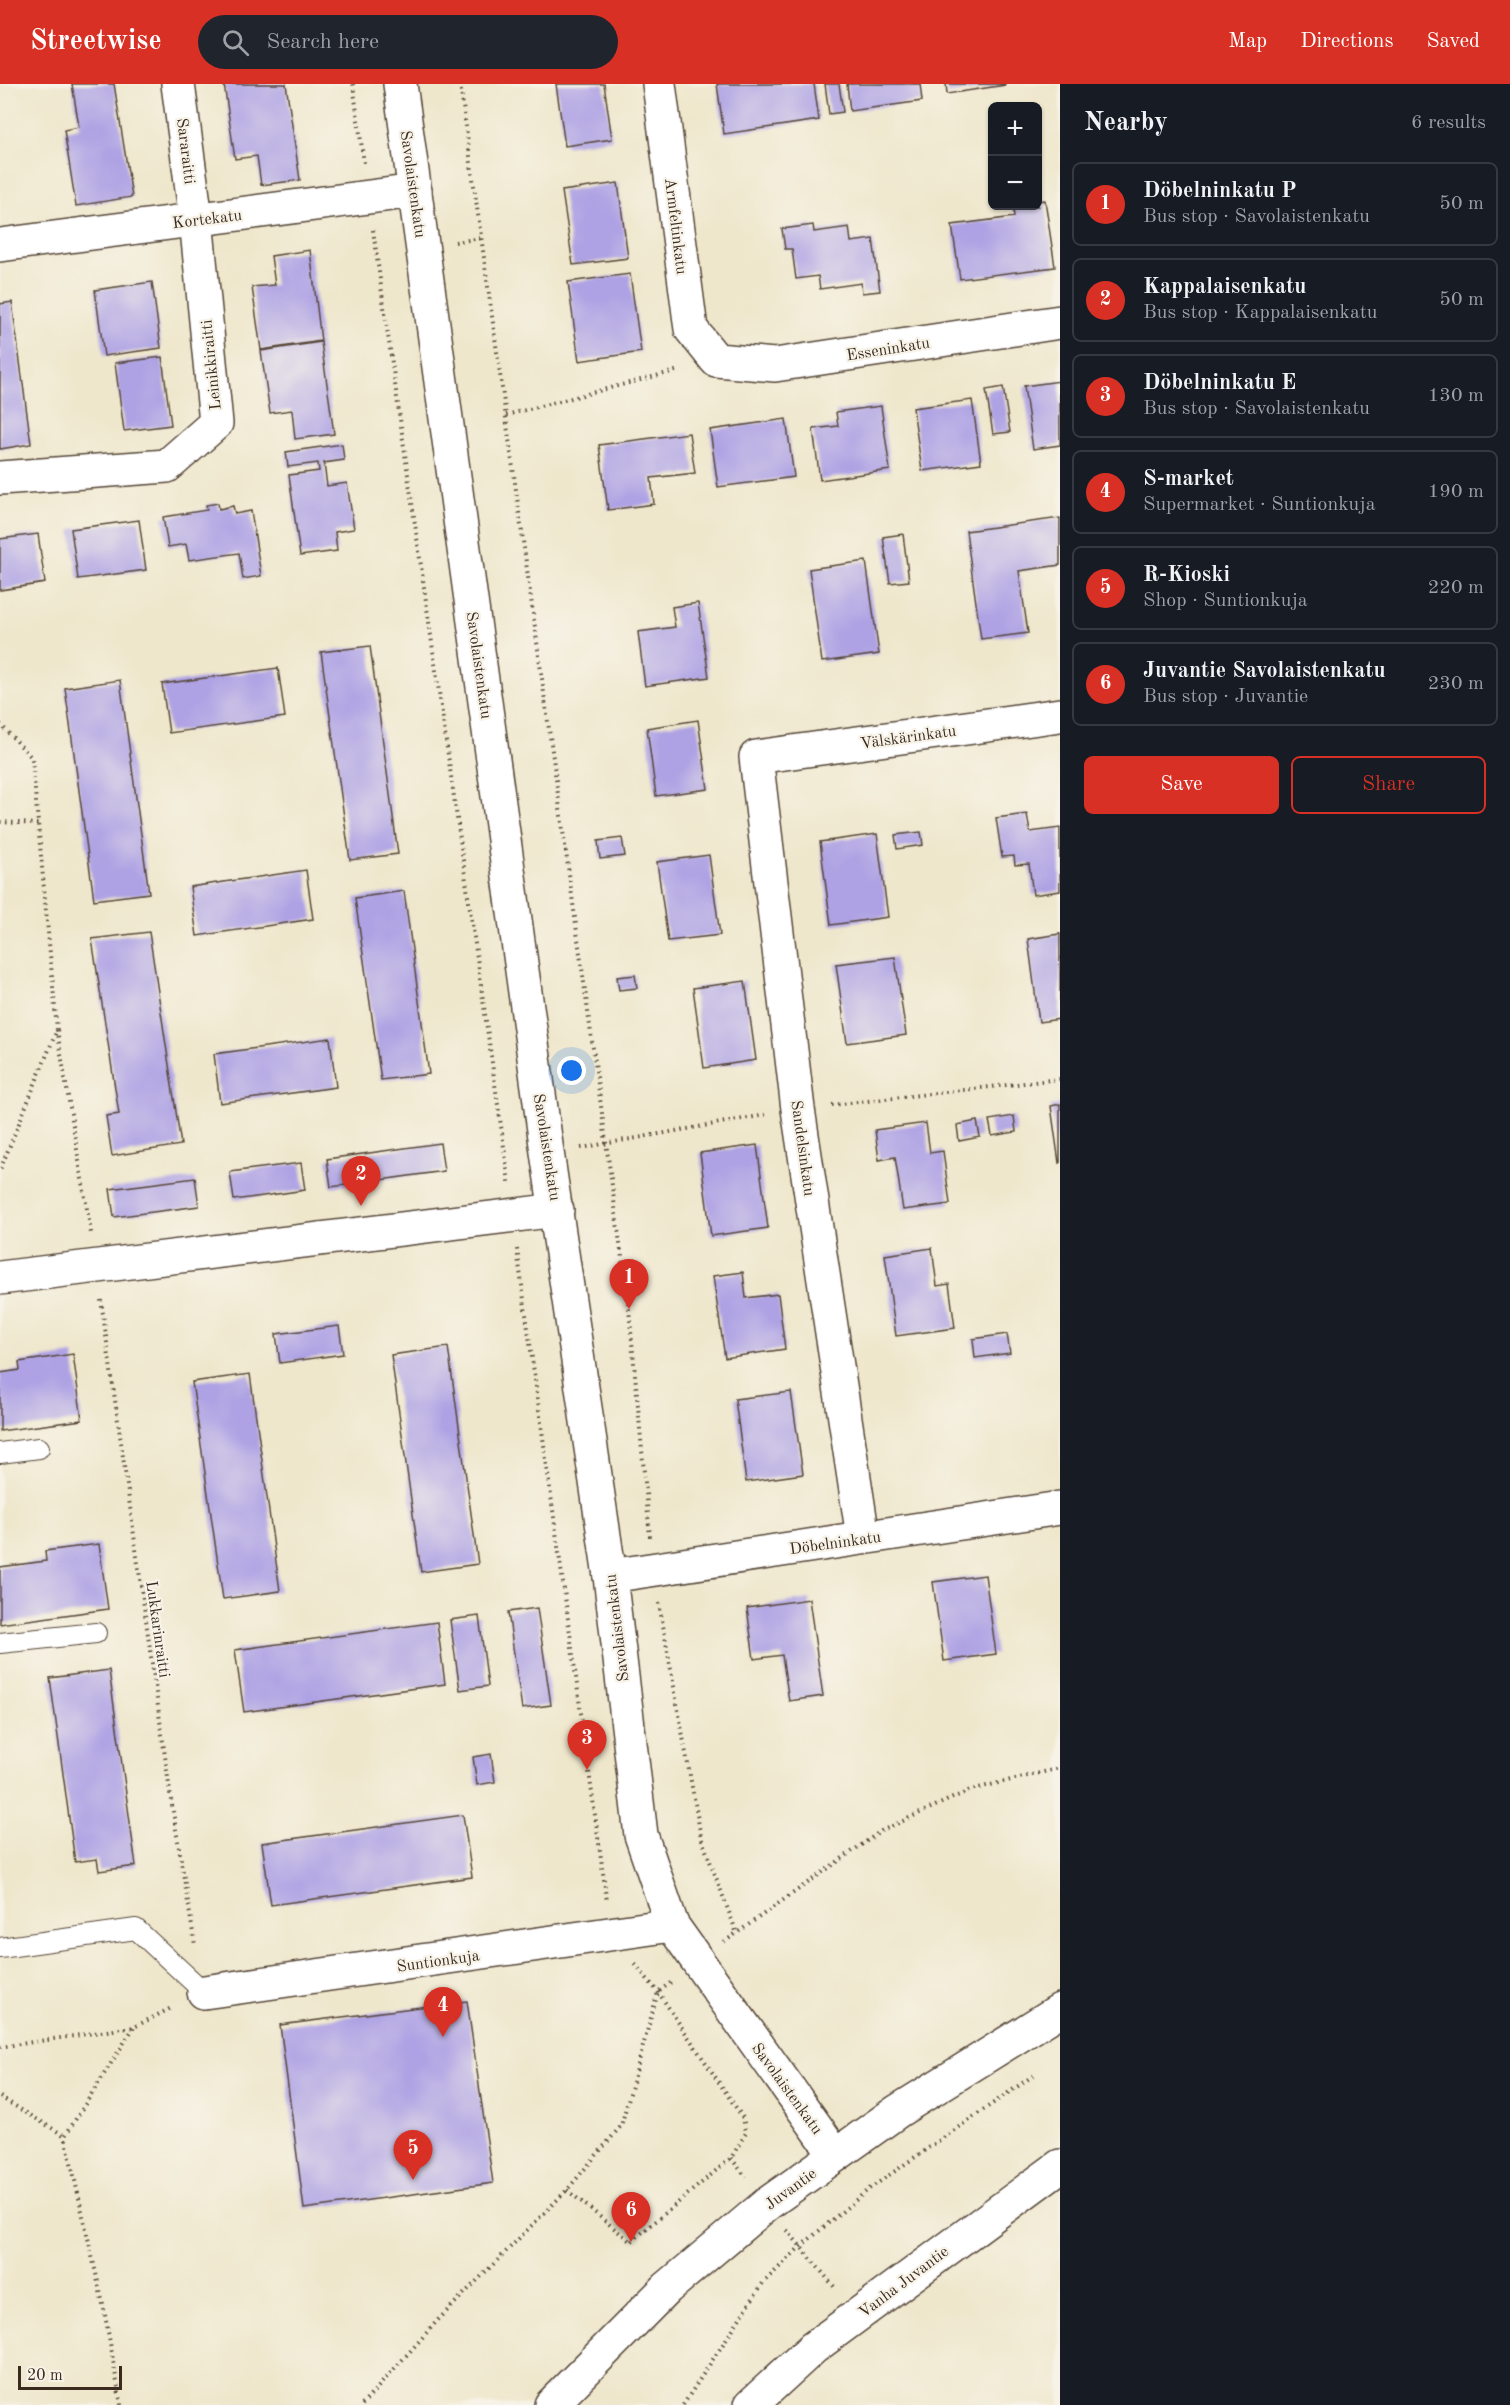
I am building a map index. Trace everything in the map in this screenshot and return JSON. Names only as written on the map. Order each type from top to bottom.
[{"type":"street","name":"Sararaitti","points":[[178,84],[196,219]]},
{"type":"street","name":"Savolaistenkatu","points":[[400,84],[610,1576],[641,1835],[672,1925],[836,2156]]},
{"type":"street","name":"Armfeltinkatu","points":[[659,84],[691,329],[716,360]]},
{"type":"street","name":"Kortekatu","points":[[0,244],[415,191]]},
{"type":"street","name":"Leinikkiraitti","points":[[0,478],[167,466],[216,423],[196,219]]},
{"type":"street","name":"Esseninkatu","points":[[716,360],[775,365],[1060,322]]},
{"type":"street","name":"Välskärinkatu","points":[[756,757],[1060,715]]},
{"type":"street","name":"Sandelsinkatu","points":[[756,757],[798,1109],[864,1538]]},
{"type":"street","points":[[0,1278],[557,1210]]},
{"type":"street","name":"Döbelninkatu","points":[[610,1576],[1060,1508]]},
{"type":"street","name":"Suntionkuja","points":[[204,1992],[672,1925]]},
{"type":"street","name":"Juvantie","points":[[551,2405],[667,2288],[767,2204],[898,2111],[1060,2010]]},
{"type":"street","name":"Vanha Juvantie","points":[[751,2405],[813,2348],[1060,2166]]},
{"type":"lane","points":[[0,1453],[39,1448]]},
{"type":"lane","points":[[0,1643],[96,1633]]},
{"type":"lane","points":[[0,1948],[136,1929],[204,1992]]},
{"type":"path","points":[[460,84],[629,1309],[653,1569],[701,1837],[736,1932]]},
{"type":"path","points":[[506,415],[716,360]]},
{"type":"path","name":"Lukkarinraitti","points":[[0,724],[32,758],[57,1030],[96,1267],[180,1862],[204,1992]]},
{"type":"path","points":[[0,822],[38,824]]},
{"type":"path","points":[[0,1170],[57,1030]]},
{"type":"path","points":[[606,1145],[798,1109],[1060,1079]]},
{"type":"path","points":[[362,2405],[438,2320],[567,2190],[621,2126],[658,1992],[736,1932],[881,1830],[970,1790],[1060,1768]]},
{"type":"path","points":[[0,2047],[134,2027],[204,1992]]},
{"type":"path","points":[[64,2136],[134,2027]]},
{"type":"path","points":[[683,2405],[764,2283],[800,2247],[869,2189],[1034,2075]]},
{"type":"path","points":[[0,2097],[64,2136],[104,2309],[122,2405]]},
{"type":"path","points":[[567,2190],[631,2242],[731,2158]]},
{"type":"path","points":[[800,2247],[822,2273]]},
{"type":"building","points":[[72,84],[114,84],[132,197],[76,206],[64,130],[79,127]]},
{"type":"building","points":[[224,84],[286,84],[300,180],[261,185],[257,156],[235,159]]},
{"type":"building","points":[[556,84],[604,84],[612,139],[565,146]]},
{"type":"building","points":[[717,84],[814,84],[819,120],[724,134]]},
{"type":"building","points":[[825,84],[839,84],[843,112],[829,114]]},
{"type":"building","points":[[847,84],[920,84],[922,101],[850,111]]},
{"type":"building","points":[[946,84],[1005,84],[1005,85],[947,94]]},
{"type":"building","points":[[618,183],[628,258],[573,265],[562,191]]},
{"type":"building","points":[[1042,200],[1045,200],[1055,267],[960,279],[952,225],[1014,217],[1013,210],[1042,210]]},
{"type":"building","points":[[813,225],[814,232],[849,227],[851,242],[873,239],[880,291],[862,293],[861,283],[820,289],[818,276],[796,279],[792,249],[785,249],[782,229]]},
{"type":"building","points":[[310,250],[321,341],[261,350],[252,287],[275,285],[271,256]]},
{"type":"building","points":[[630,274],[641,352],[579,361],[568,282]]},
{"type":"building","points":[[152,282],[161,348],[104,356],[95,290]]},
{"type":"building","points":[[12,302],[31,444],[0,449],[0,304]]},
{"type":"building","points":[[321,342],[334,434],[295,439],[292,410],[270,413],[261,351]]},
{"type":"building","points":[[162,357],[171,425],[124,431],[115,363]]},
{"type":"building","points":[[1060,381],[1060,445],[1033,449],[1024,386]]},
{"type":"building","points":[[1003,387],[1010,432],[993,434],[986,390]]},
{"type":"building","points":[[972,400],[981,463],[922,471],[913,408]]},
{"type":"building","points":[[881,406],[890,470],[820,480],[813,429],[838,426],[836,412]]},
{"type":"building","points":[[786,419],[794,477],[718,487],[710,430]]},
{"type":"building","points":[[689,433],[695,473],[651,478],[654,504],[608,510],[599,445]]},
{"type":"building","points":[[342,444],[344,460],[324,463],[327,486],[347,483],[354,529],[335,532],[337,551],[300,556],[289,475],[319,471],[318,463],[288,467],[286,452]]},
{"type":"building","points":[[218,503],[219,509],[233,506],[235,514],[251,511],[261,576],[243,579],[239,553],[189,560],[186,544],[168,547],[163,517],[207,510],[206,505]]},
{"type":"building","points":[[1060,518],[1060,565],[1019,571],[1028,633],[981,639],[966,531]]},
{"type":"building","points":[[139,520],[146,570],[78,579],[71,529]]},
{"type":"building","points":[[38,534],[45,583],[0,590],[0,539]]},
{"type":"building","points":[[903,534],[909,581],[890,583],[883,537]]},
{"type":"building","points":[[866,561],[879,654],[822,662],[809,569]]},
{"type":"building","points":[[698,603],[709,677],[645,686],[638,632],[675,627],[672,607]]},
{"type":"building","points":[[370,646],[398,854],[350,860],[321,652]]},
{"type":"building","points":[[278,668],[285,717],[169,733],[162,684]]},
{"type":"building","points":[[120,680],[149,893],[94,900],[65,688]]},
{"type":"building","points":[[698,720],[708,789],[656,796],[647,728]]},
{"type":"building","points":[[1027,814],[1030,832],[1060,828],[1060,891],[1033,895],[1029,864],[1015,865],[1014,856],[1002,857],[996,818]]},
{"type":"building","points":[[921,832],[923,845],[897,849],[895,835]]},
{"type":"building","points":[[877,834],[888,917],[831,925],[820,842]]},
{"type":"building","points":[[622,838],[625,856],[600,859],[598,841]]},
{"type":"building","points":[[709,855],[720,935],[668,941],[657,862]]},
{"type":"building","points":[[306,870],[313,919],[197,936],[190,887]]},
{"type":"building","points":[[404,891],[429,1074],[381,1080],[355,898]]},
{"type":"building","points":[[149,932],[181,1145],[112,1156],[106,1116],[119,1114],[92,939]]},
{"type":"building","points":[[1060,934],[1060,1019],[1039,1022],[1028,939]]},
{"type":"building","points":[[895,957],[906,1035],[847,1043],[836,964]]},
{"type":"building","points":[[635,975],[637,988],[619,990],[617,977]]},
{"type":"building","points":[[745,981],[756,1060],[704,1068],[693,988]]},
{"type":"building","points":[[330,1038],[336,1087],[220,1103],[214,1054]]},
{"type":"building","points":[[1060,1104],[1060,1163],[1059,1163],[1051,1106]]},
{"type":"building","points":[[1014,1116],[1016,1132],[992,1136],[989,1120]]},
{"type":"building","points":[[977,1121],[980,1137],[959,1141],[957,1125]]},
{"type":"building","points":[[926,1123],[930,1153],[943,1151],[950,1204],[903,1210],[895,1157],[879,1160],[875,1130]]},
{"type":"building","points":[[440,1143],[444,1171],[331,1187],[327,1159]]},
{"type":"building","points":[[757,1145],[768,1228],[711,1236],[700,1153]]},
{"type":"building","points":[[301,1163],[305,1190],[234,1200],[230,1172]]},
{"type":"building","points":[[195,1178],[199,1206],[114,1217],[110,1189]]},
{"type":"building","points":[[932,1248],[937,1286],[949,1284],[955,1328],[896,1336],[885,1255]]},
{"type":"building","points":[[743,1272],[746,1298],[778,1294],[785,1349],[725,1358],[713,1276]]},
{"type":"building","points":[[339,1326],[343,1354],[280,1363],[276,1334]]},
{"type":"building","points":[[1007,1334],[1010,1353],[975,1358],[973,1339]]},
{"type":"building","points":[[448,1347],[478,1564],[421,1572],[391,1355]]},
{"type":"building","points":[[73,1354],[82,1420],[0,1431],[0,1373],[20,1370],[19,1362]]},
{"type":"building","points":[[250,1374],[280,1591],[223,1599],[192,1382]]},
{"type":"building","points":[[791,1392],[803,1474],[746,1482],[735,1399]]},
{"type":"building","points":[[99,1544],[108,1609],[0,1624],[0,1567],[46,1561],[45,1551]]},
{"type":"building","points":[[985,1575],[996,1654],[944,1661],[933,1582]]},
{"type":"building","points":[[809,1599],[823,1696],[789,1701],[782,1655],[754,1659],[747,1608]]},
{"type":"building","points":[[537,1608],[551,1705],[522,1709],[508,1612]]},
{"type":"building","points":[[479,1616],[488,1686],[460,1690],[450,1620]]},
{"type":"building","points":[[437,1622],[445,1684],[244,1712],[235,1650]]},
{"type":"building","points":[[109,1670],[136,1866],[99,1871],[97,1859],[75,1862],[50,1678]]},
{"type":"building","points":[[491,1754],[495,1782],[477,1785],[473,1757]]},
{"type":"building","points":[[463,1815],[472,1877],[271,1905],[262,1843]]},
{"type":"building","points":[[467,2001],[493,2183],[304,2209],[280,2025]]},
{"type":"place","name":"Kappalaisenkatu","points":[[361,1206]]},
{"type":"place","name":"Döbelninkatu P","points":[[629,1309]]},
{"type":"place","name":"Döbelninkatu E","points":[[587,1770]]},
{"type":"place","name":"S-market","points":[[443,2037]]},
{"type":"place","name":"R-Kioski","points":[[413,2180]]},
{"type":"place","name":"Juvantie Savolaistenkatu","points":[[631,2242]]}]
